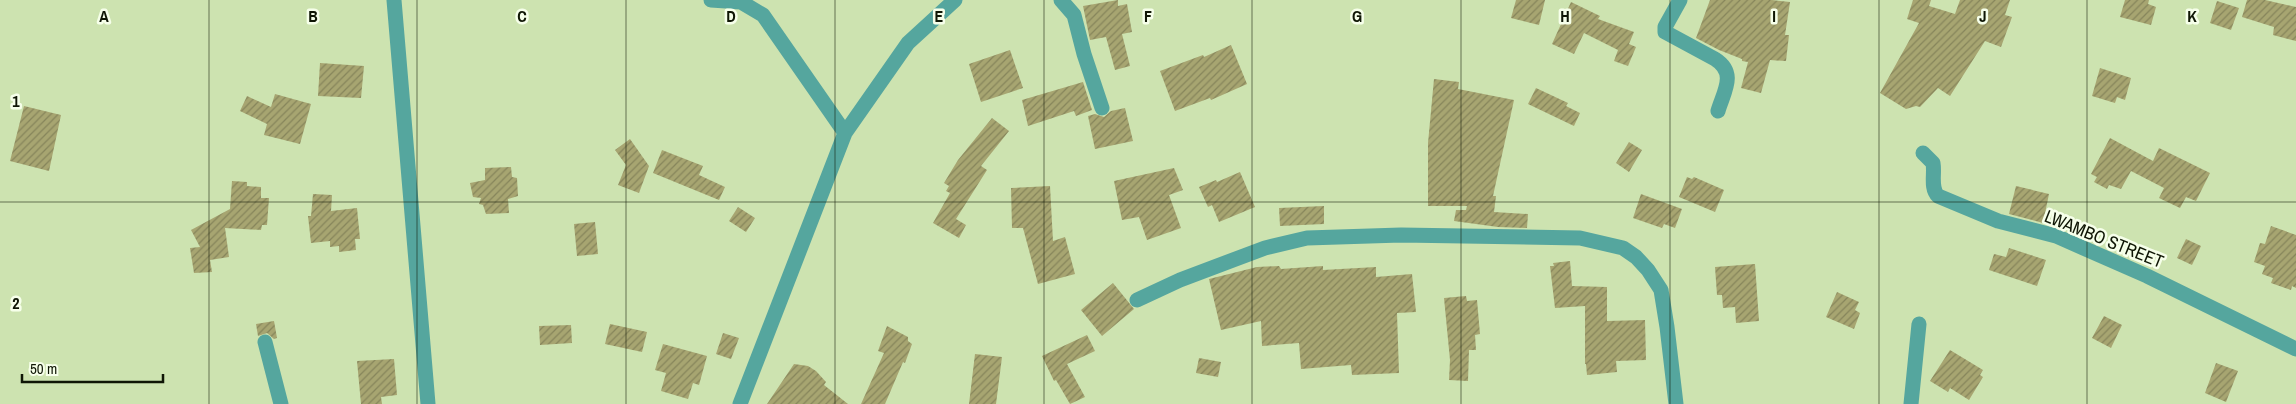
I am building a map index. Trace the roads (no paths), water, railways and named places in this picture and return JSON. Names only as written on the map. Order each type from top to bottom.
[{"type":"street","points":[[394,0],[428,404]]},
{"type":"street","points":[[711,0],[742,2],[763,15],[845,133]]},
{"type":"street","points":[[740,404],[845,133],[908,43],[955,0]]},
{"type":"street","points":[[1060,0],[1074,15],[1084,54],[1102,108]]},
{"type":"street","points":[[1680,0],[1665,27],[1665,32],[1715,59],[1727,70],[1728,77],[1718,111]]},
{"type":"street","name":"LWAMBO STREET","points":[[1923,153],[1933,163],[1934,192],[1938,196],[1998,221],[2056,236],[2156,280],[2296,349]]},
{"type":"street","points":[[1137,300],[1180,280],[1265,248],[1306,238],[1401,235],[1580,238],[1622,248],[1636,257],[1648,270],[1660,290],[1667,328],[1676,404]]},
{"type":"street","points":[[1911,404],[1919,324]]},
{"type":"street","points":[[265,342],[281,404]]}]
